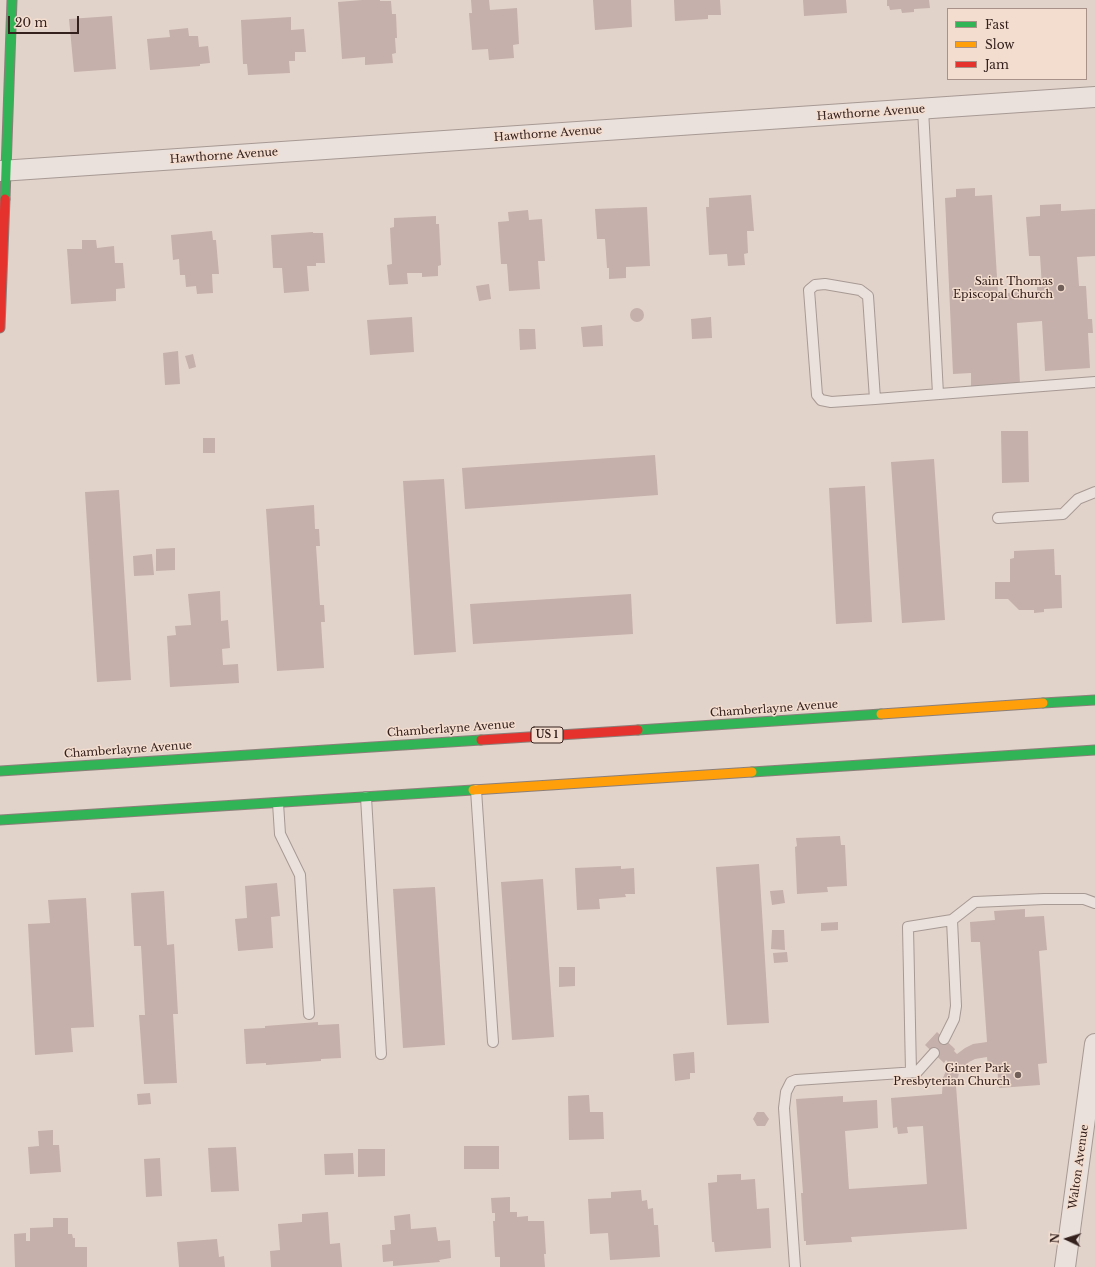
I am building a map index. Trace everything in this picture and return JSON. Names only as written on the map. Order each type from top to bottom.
[{"type":"main road","points":[[0,328],[3,170],[12,0]]},
{"type":"main road","name":"Chamberlayne Avenue","points":[[0,771],[1095,700]]},
{"type":"main road","points":[[0,820],[1095,750]]},
{"type":"street","name":"Hawthorne Avenue","points":[[3,170],[1095,97]]},
{"type":"street","name":"Walton Avenue","points":[[1066,1267],[1095,1044]]},
{"type":"lane","points":[[923,109],[938,394]]},
{"type":"lane","points":[[875,399],[868,296],[860,290],[825,284],[815,285],[809,290],[817,394],[821,400],[831,402],[875,399],[1095,382]]},
{"type":"lane","points":[[998,518],[1063,514],[1078,499],[1095,492]]},
{"type":"lane","points":[[476,790],[493,1042]]},
{"type":"lane","points":[[366,797],[381,1054]]},
{"type":"lane","points":[[278,803],[280,834],[300,875],[309,1014]]},
{"type":"lane","points":[[911,1072],[908,927],[952,920],[975,902],[1084,899],[1095,903]]},
{"type":"lane","points":[[944,1039],[954,1019],[956,1006],[952,920]]},
{"type":"lane","points":[[795,1267],[784,1108],[786,1092],[791,1082],[796,1080],[917,1072],[934,1053]]},
{"type":"building","points":[[362,0],[391,1],[392,14],[396,14],[397,38],[395,38],[396,53],[392,54],[393,63],[365,65],[365,57],[342,59],[338,2]]},
{"type":"building","points":[[471,0],[489,0],[490,10],[517,8],[519,44],[513,45],[514,58],[489,60],[488,49],[472,50],[469,13],[472,13]]},
{"type":"building","points":[[593,0],[631,0],[632,27],[595,30]]},
{"type":"building","points":[[674,0],[720,0],[721,15],[708,15],[708,19],[675,21]]},
{"type":"building","points":[[803,0],[846,0],[847,13],[804,16]]},
{"type":"building","points":[[887,0],[929,0],[930,8],[914,9],[914,12],[902,13],[901,9],[890,10],[889,6],[887,6]]},
{"type":"building","points":[[112,16],[116,69],[74,72],[69,19]]},
{"type":"building","points":[[291,17],[291,30],[304,29],[306,52],[295,52],[295,61],[289,61],[290,73],[248,75],[247,64],[243,64],[241,20]]},
{"type":"building","points":[[188,28],[189,36],[198,36],[199,47],[208,46],[210,63],[200,64],[200,66],[150,70],[147,39],[170,37],[169,30]]},
{"type":"building","name":"Saint Thomas Episcopal Church","points":[[975,188],[975,196],[992,195],[998,294],[1019,292],[1019,296],[1037,295],[1037,287],[1042,287],[1040,256],[1029,256],[1026,217],[1040,216],[1040,205],[1061,204],[1061,211],[1095,209],[1095,256],[1077,257],[1079,286],[1086,286],[1088,319],[1092,319],[1093,333],[1088,333],[1090,368],[1045,371],[1042,321],[1017,323],[1020,384],[971,387],[971,373],[953,374],[945,198],[956,197],[956,189]]},
{"type":"building","points":[[751,195],[754,231],[747,231],[748,253],[744,254],[745,265],[728,266],[727,254],[709,255],[706,207],[709,207],[709,198]]},
{"type":"building","points":[[647,207],[650,266],[626,267],[626,278],[609,279],[605,239],[597,239],[595,209]]},
{"type":"building","points":[[528,210],[529,220],[542,219],[545,261],[538,261],[540,289],[509,291],[507,264],[501,264],[498,222],[509,221],[508,212]]},
{"type":"building","points":[[436,216],[436,224],[439,224],[441,265],[438,266],[438,276],[422,277],[422,273],[407,273],[408,284],[389,285],[387,265],[392,264],[390,228],[394,227],[394,218]]},
{"type":"building","points":[[212,231],[213,240],[216,240],[219,274],[212,274],[213,293],[197,294],[196,286],[186,287],[185,275],[180,275],[179,259],[173,260],[171,235]]},
{"type":"building","points":[[313,232],[323,233],[325,263],[316,263],[316,266],[307,266],[309,291],[284,293],[282,268],[273,268],[271,235]]},
{"type":"building","points":[[82,240],[96,240],[97,248],[114,246],[115,263],[123,263],[125,288],[116,289],[116,301],[71,304],[67,249],[82,249]]},
{"type":"building","points":[[489,284],[491,299],[479,301],[476,286]]},
{"type":"building","points":[[637,308],[642,310],[644,315],[642,320],[637,322],[632,320],[630,315],[632,310]]},
{"type":"building","points":[[412,317],[414,352],[370,355],[367,320]]},
{"type":"building","points":[[711,317],[712,338],[692,339],[691,319]]},
{"type":"building","points":[[602,325],[603,346],[583,347],[581,327]]},
{"type":"building","points":[[519,329],[535,329],[536,349],[520,350]]},
{"type":"building","points":[[178,351],[180,384],[165,385],[163,353]]},
{"type":"building","points":[[193,354],[196,367],[189,369],[185,356]]},
{"type":"building","points":[[1001,431],[1028,431],[1029,482],[1002,483]]},
{"type":"building","points":[[203,438],[215,438],[215,453],[203,453]]},
{"type":"building","points":[[655,455],[658,495],[465,509],[462,468]]},
{"type":"building","points":[[934,459],[945,620],[902,623],[891,462]]},
{"type":"building","points":[[444,479],[456,652],[414,655],[403,481]]},
{"type":"building","points":[[865,486],[872,622],[836,624],[829,488]]},
{"type":"building","points":[[119,490],[131,680],[97,682],[85,492]]},
{"type":"building","points":[[314,505],[315,529],[319,529],[320,546],[316,546],[320,605],[324,605],[325,622],[321,622],[324,668],[277,671],[266,509]]},
{"type":"building","points":[[175,548],[175,570],[156,571],[156,549]]},
{"type":"building","points":[[1054,549],[1055,575],[1061,575],[1062,608],[1044,609],[1044,612],[1034,613],[1034,610],[1019,610],[1008,599],[995,599],[995,582],[1010,582],[1010,559],[1014,558],[1014,551]]},
{"type":"building","points":[[152,554],[154,575],[134,576],[133,556]]},
{"type":"building","points":[[220,591],[221,621],[228,620],[230,648],[222,649],[223,665],[238,664],[239,683],[170,687],[167,636],[176,635],[175,626],[191,625],[188,594]]},
{"type":"building","points":[[631,594],[633,634],[473,644],[470,604]]},
{"type":"building","points":[[840,836],[841,845],[845,845],[847,886],[827,887],[828,892],[797,894],[796,838]]},
{"type":"building","points":[[759,864],[769,1023],[727,1025],[716,867]]},
{"type":"building","points":[[621,866],[621,869],[634,868],[635,894],[625,894],[626,897],[599,899],[600,909],[577,910],[575,868]]},
{"type":"building","points":[[543,879],[554,1037],[512,1040],[501,882]]},
{"type":"building","points":[[277,883],[280,916],[271,917],[273,948],[238,951],[235,919],[247,918],[245,886]]},
{"type":"building","points":[[435,887],[445,1045],[403,1048],[393,889]]},
{"type":"building","points":[[783,890],[785,903],[772,905],[770,891]]},
{"type":"building","points":[[164,891],[167,945],[174,944],[178,1014],[173,1014],[177,1083],[144,1084],[139,1015],[145,1015],[141,946],[134,946],[131,893]]},
{"type":"building","points":[[86,898],[94,1027],[71,1028],[73,1052],[35,1055],[28,924],[50,923],[48,900]]},
{"type":"building","name":"Ginter Park Presbyterian Church","points":[[1025,909],[1025,917],[1044,916],[1047,950],[1039,951],[1047,1063],[1038,1064],[1040,1085],[999,1088],[997,1067],[988,1067],[987,1057],[975,1059],[969,1062],[959,1073],[956,1086],[967,1229],[851,1237],[852,1242],[806,1245],[806,1241],[804,1241],[801,1193],[803,1193],[796,1099],[843,1096],[843,1102],[877,1100],[878,1128],[845,1131],[849,1189],[927,1184],[923,1126],[907,1127],[908,1133],[898,1134],[897,1127],[893,1128],[891,1098],[942,1094],[943,1078],[949,1063],[946,1060],[944,1063],[925,1045],[937,1032],[955,1049],[954,1051],[957,1054],[973,1044],[987,1042],[980,942],[971,942],[970,922],[995,920],[994,911]]},
{"type":"building","points":[[838,922],[838,930],[821,931],[821,923]]},
{"type":"building","points":[[772,930],[784,930],[785,950],[771,949]]},
{"type":"building","points":[[787,952],[788,962],[774,963],[773,953]]},
{"type":"building","points":[[559,967],[575,967],[575,986],[559,987]]},
{"type":"building","points":[[318,1022],[318,1025],[339,1024],[341,1058],[266,1065],[266,1063],[246,1064],[244,1029]]},
{"type":"building","points":[[694,1052],[695,1073],[690,1073],[690,1079],[675,1081],[673,1054]]},
{"type":"building","points":[[150,1093],[151,1104],[138,1105],[137,1094]]},
{"type":"building","points":[[589,1095],[590,1112],[603,1112],[604,1139],[569,1140],[568,1096]]},
{"type":"building","points":[[757,1112],[764,1112],[769,1119],[765,1126],[757,1126],[753,1119]]},
{"type":"building","points":[[53,1130],[53,1145],[59,1145],[61,1172],[30,1174],[28,1147],[39,1146],[38,1131]]},
{"type":"building","points":[[464,1146],[499,1146],[499,1169],[464,1169]]},
{"type":"building","points":[[236,1147],[239,1191],[211,1192],[208,1148]]},
{"type":"building","points":[[358,1149],[385,1149],[385,1176],[358,1177]]},
{"type":"building","points":[[353,1153],[354,1174],[325,1175],[324,1154]]},
{"type":"building","points":[[160,1158],[162,1196],[146,1197],[144,1159]]},
{"type":"building","points":[[741,1174],[741,1180],[755,1179],[757,1209],[769,1208],[771,1248],[715,1252],[714,1242],[712,1242],[708,1183],[717,1182],[717,1175]]},
{"type":"building","points":[[641,1190],[642,1201],[647,1200],[648,1209],[653,1208],[654,1225],[658,1225],[660,1257],[610,1260],[608,1233],[590,1234],[588,1199],[611,1198],[611,1192]]},
{"type":"building","points":[[510,1197],[510,1212],[517,1212],[517,1217],[528,1216],[528,1221],[544,1221],[546,1254],[544,1254],[545,1267],[500,1267],[500,1257],[495,1257],[493,1221],[495,1221],[495,1213],[492,1213],[491,1198]]},
{"type":"building","points":[[328,1212],[330,1244],[340,1243],[342,1267],[271,1267],[270,1251],[280,1250],[278,1224],[302,1222],[302,1214]]},
{"type":"building","points":[[410,1214],[411,1229],[436,1227],[438,1241],[450,1240],[451,1258],[439,1260],[440,1262],[393,1266],[393,1261],[383,1262],[382,1245],[391,1244],[390,1230],[395,1230],[394,1216]]},
{"type":"building","points":[[53,1218],[68,1218],[68,1234],[72,1234],[73,1238],[75,1238],[75,1247],[87,1247],[87,1267],[15,1267],[14,1234],[26,1233],[26,1241],[30,1241],[30,1228],[53,1227]]},
{"type":"building","points":[[217,1239],[219,1257],[224,1256],[225,1267],[179,1267],[177,1242]]},
{"type":"traffic: fast","points":[[5,199],[12,0]]},
{"type":"traffic: fast","points":[[1043,703],[1095,700]]},
{"type":"traffic: fast","points":[[638,730],[881,714]]},
{"type":"traffic: fast","points":[[0,771],[481,740]]},
{"type":"traffic: fast","points":[[752,772],[1095,750]]},
{"type":"traffic: fast","points":[[0,820],[473,790]]},
{"type":"traffic: slow","points":[[881,714],[1043,703]]},
{"type":"traffic: slow","points":[[473,790],[752,772]]},
{"type":"traffic: jam","points":[[0,328],[5,199]]},
{"type":"traffic: jam","points":[[481,740],[638,730]]},
{"type":"place","name":"Saint Thomas Episcopal Church","points":[[1061,288]]},
{"type":"place","name":"Ginter Park Presbyterian Church","points":[[1018,1075]]}]
